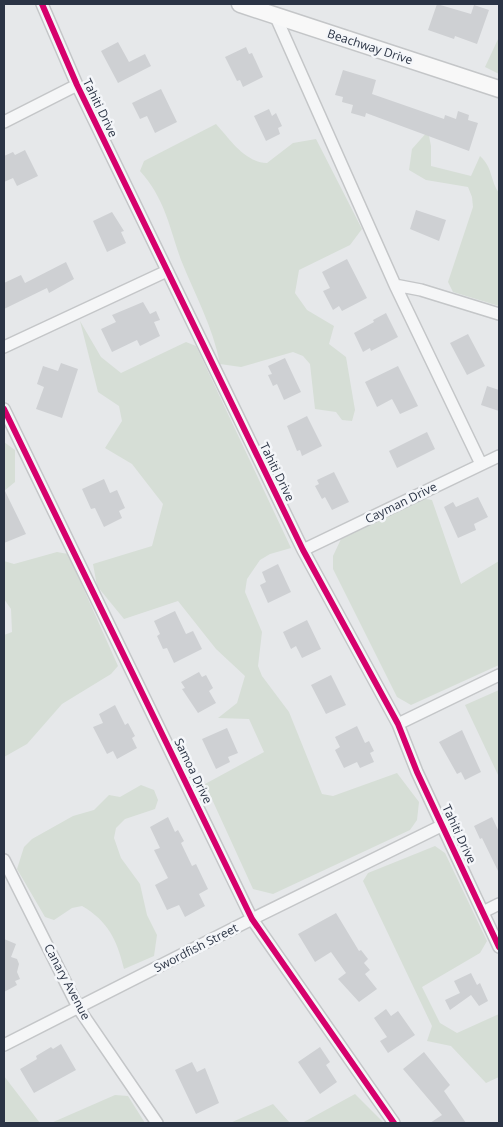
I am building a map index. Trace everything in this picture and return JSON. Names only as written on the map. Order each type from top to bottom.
[{"type":"street","name":"Tahiti Drive","points":[[42,4],[77,86],[303,550],[398,724],[417,772],[499,947]]},
{"type":"street","name":"Beachway Drive","points":[[240,4],[499,89]]},
{"type":"street","points":[[275,15],[395,285],[481,464]]},
{"type":"street","points":[[4,122],[77,86]]},
{"type":"street","points":[[4,347],[167,271]]},
{"type":"street","points":[[395,285],[421,290],[499,314]]},
{"type":"street","name":"Samoa Drive","points":[[4,409],[252,919],[394,1123]]},
{"type":"street","name":"Cayman Drive","points":[[303,550],[499,456]]},
{"type":"street","points":[[398,724],[499,675]]},
{"type":"street","name":"Swordfish Street","points":[[4,1045],[79,1009],[252,919],[443,826]]},
{"type":"street","name":"Canary Avenue","points":[[4,860],[79,1009],[157,1123]]},
{"type":"street","points":[[483,912],[499,904]]},
{"type":"shaded area","points":[[499,37],[499,74],[485,67]]},
{"type":"shaded area","points":[[216,124],[238,149],[251,159],[259,162],[267,163],[293,143],[316,139],[362,229],[350,245],[299,270],[295,293],[307,310],[334,326],[329,344],[346,357],[355,410],[352,421],[342,420],[336,412],[315,409],[310,364],[303,356],[293,352],[241,367],[220,364],[208,324],[181,260],[161,202],[140,171],[144,161]]},
{"type":"shaded area","points":[[428,131],[431,146],[431,166],[471,176],[480,156],[487,165],[499,193],[499,306],[453,292],[448,282],[473,207],[472,197],[468,187],[426,180],[409,170],[412,149]]},
{"type":"shaded area","points":[[80,321],[101,357],[121,373],[186,342],[196,346],[291,548],[270,554],[260,560],[247,579],[245,592],[262,632],[258,666],[262,676],[289,712],[322,794],[333,796],[397,773],[419,802],[417,820],[410,830],[273,894],[253,889],[205,784],[264,752],[249,719],[218,718],[237,703],[245,676],[216,649],[178,601],[124,619],[97,586],[93,564],[152,546],[163,504],[132,464],[105,448],[122,421],[119,406],[98,392]]},
{"type":"shaded area","points":[[4,442],[15,450],[15,482],[4,491]]},
{"type":"shaded area","points":[[420,498],[432,500],[461,584],[499,561],[499,665],[411,705],[397,697],[333,569],[333,556],[341,539]]},
{"type":"shaded area","points":[[57,552],[68,554],[118,666],[111,674],[62,704],[27,744],[4,757],[4,635],[12,632],[11,609],[4,599],[4,561],[14,564]]},
{"type":"shaded area","points":[[499,690],[499,777],[465,705]]},
{"type":"shaded area","points":[[141,785],[154,790],[158,800],[155,809],[125,819],[116,828],[114,838],[121,858],[140,884],[147,915],[157,935],[154,956],[124,969],[114,940],[99,918],[82,906],[72,908],[54,920],[45,917],[17,869],[24,847],[32,839],[73,816],[94,810],[109,795],[120,797]]},
{"type":"shaded area","points":[[435,846],[445,853],[487,941],[480,953],[422,987],[440,1023],[457,1033],[499,1014],[499,1077],[486,1083],[451,1046],[427,1041],[432,1026],[363,881],[368,873]]},
{"type":"shaded area","points":[[4,1076],[40,1123],[4,1123]]},
{"type":"shaded area","points":[[355,1094],[384,1123],[302,1123]]},
{"type":"shaded area","points":[[115,1095],[128,1096],[145,1123],[51,1123]]},
{"type":"shaded area","points":[[273,1104],[290,1123],[230,1123]]},
{"type":"building","points":[[437,4],[471,14],[474,5],[489,10],[477,44],[455,36],[454,39],[428,30]]},
{"type":"building","points":[[118,42],[129,62],[145,54],[151,66],[118,83],[101,51]]},
{"type":"building","points":[[246,47],[249,54],[252,53],[263,77],[243,87],[240,80],[237,81],[225,57]]},
{"type":"building","points":[[343,70],[376,80],[372,94],[444,119],[445,115],[456,119],[458,111],[469,115],[468,120],[478,123],[469,151],[366,113],[365,117],[351,113],[353,105],[342,102],[343,97],[335,95]]},
{"type":"building","points":[[161,89],[177,122],[155,133],[147,116],[140,119],[132,103]]},
{"type":"building","points":[[269,109],[272,116],[276,113],[282,126],[278,128],[280,134],[266,141],[254,116]]},
{"type":"building","points":[[25,150],[38,176],[17,186],[13,178],[4,182],[4,156],[13,152],[15,155]]},
{"type":"building","points":[[416,210],[446,220],[439,241],[410,229]]},
{"type":"building","points":[[112,212],[124,231],[121,232],[126,243],[107,252],[93,221]]},
{"type":"building","points":[[347,259],[367,298],[342,311],[339,306],[333,310],[323,291],[330,288],[322,272]]},
{"type":"building","points":[[66,262],[74,279],[49,293],[47,288],[4,309],[4,283],[21,275],[25,283]]},
{"type":"building","points":[[143,302],[150,314],[156,311],[160,320],[154,322],[160,336],[140,346],[137,340],[112,352],[101,329],[116,322],[112,315]]},
{"type":"building","points":[[386,313],[398,337],[371,351],[370,348],[363,352],[354,333]]},
{"type":"building","points":[[468,334],[485,366],[467,375],[450,343]]},
{"type":"building","points":[[285,358],[301,392],[284,400],[277,384],[273,386],[268,375],[272,374],[268,366]]},
{"type":"building","points":[[61,363],[78,369],[62,418],[36,409],[44,387],[37,384],[43,366],[58,371]]},
{"type":"building","points":[[398,366],[418,406],[400,414],[392,399],[377,407],[365,382]]},
{"type":"building","points":[[487,386],[499,390],[499,411],[481,405]]},
{"type":"building","points":[[307,416],[322,446],[302,456],[300,450],[297,451],[287,426]]},
{"type":"building","points":[[427,432],[435,449],[397,468],[389,451]]},
{"type":"building","points":[[334,472],[349,502],[332,510],[325,497],[322,499],[315,486],[319,484],[317,480]]},
{"type":"building","points":[[104,479],[110,493],[117,490],[125,508],[119,511],[122,518],[104,527],[95,508],[91,509],[82,489]]},
{"type":"building","points":[[4,489],[26,534],[4,543]]},
{"type":"building","points":[[478,497],[488,517],[474,524],[476,530],[458,538],[444,507],[453,502],[456,507]]},
{"type":"building","points":[[278,564],[291,592],[268,603],[260,585],[266,582],[262,572]]},
{"type":"building","points":[[175,611],[186,634],[193,631],[202,649],[174,663],[167,648],[163,649],[157,636],[160,634],[154,621]]},
{"type":"building","points":[[307,620],[321,649],[302,658],[296,646],[291,649],[283,632]]},
{"type":"building","points":[[199,672],[202,677],[206,675],[213,688],[209,691],[216,703],[198,713],[182,689],[185,688],[181,682]]},
{"type":"building","points":[[331,675],[346,705],[326,714],[311,685]]},
{"type":"building","points":[[115,705],[125,725],[128,723],[135,736],[132,738],[137,748],[117,759],[113,751],[107,754],[93,727],[103,723],[99,714]]},
{"type":"building","points":[[357,726],[365,743],[369,741],[374,751],[370,753],[374,762],[360,768],[357,762],[344,768],[335,750],[340,747],[335,737]]},
{"type":"building","points":[[227,728],[238,753],[228,757],[230,762],[216,769],[202,739]]},
{"type":"building","points":[[462,730],[481,772],[465,780],[461,772],[457,774],[439,742]]},
{"type":"building","points":[[168,817],[175,832],[178,830],[184,841],[181,843],[192,866],[196,864],[208,889],[199,894],[205,906],[185,917],[179,905],[167,910],[155,885],[168,878],[154,850],[160,848],[150,827]]},
{"type":"building","points":[[492,817],[499,832],[499,873],[474,826]]},
{"type":"building","points":[[336,913],[359,951],[361,950],[368,959],[364,963],[370,970],[365,974],[377,989],[359,1002],[338,979],[346,973],[331,952],[315,962],[298,934]]},
{"type":"building","points":[[4,939],[16,944],[11,957],[17,959],[19,964],[17,972],[20,979],[15,981],[17,985],[4,992]]},
{"type":"building","points":[[471,973],[477,985],[480,983],[488,1001],[479,1006],[471,995],[450,1010],[445,1000],[460,993],[454,981]]},
{"type":"building","points":[[386,1009],[391,1016],[398,1011],[415,1035],[388,1053],[380,1041],[387,1037],[374,1018]]},
{"type":"building","points":[[61,1044],[76,1070],[34,1093],[20,1069],[37,1059],[36,1056],[51,1047],[53,1049]]},
{"type":"building","points":[[320,1047],[330,1062],[326,1065],[337,1082],[320,1094],[298,1062]]},
{"type":"building","points":[[424,1052],[450,1085],[444,1091],[466,1123],[430,1123],[442,1115],[403,1069]]},
{"type":"building","points":[[192,1062],[197,1072],[205,1068],[219,1103],[196,1114],[175,1070]]},
{"type":"cycle path","points":[[42,4],[77,85],[303,550],[398,724],[417,772],[499,947]]},
{"type":"cycle path","points":[[4,409],[252,919],[394,1123]]}]
